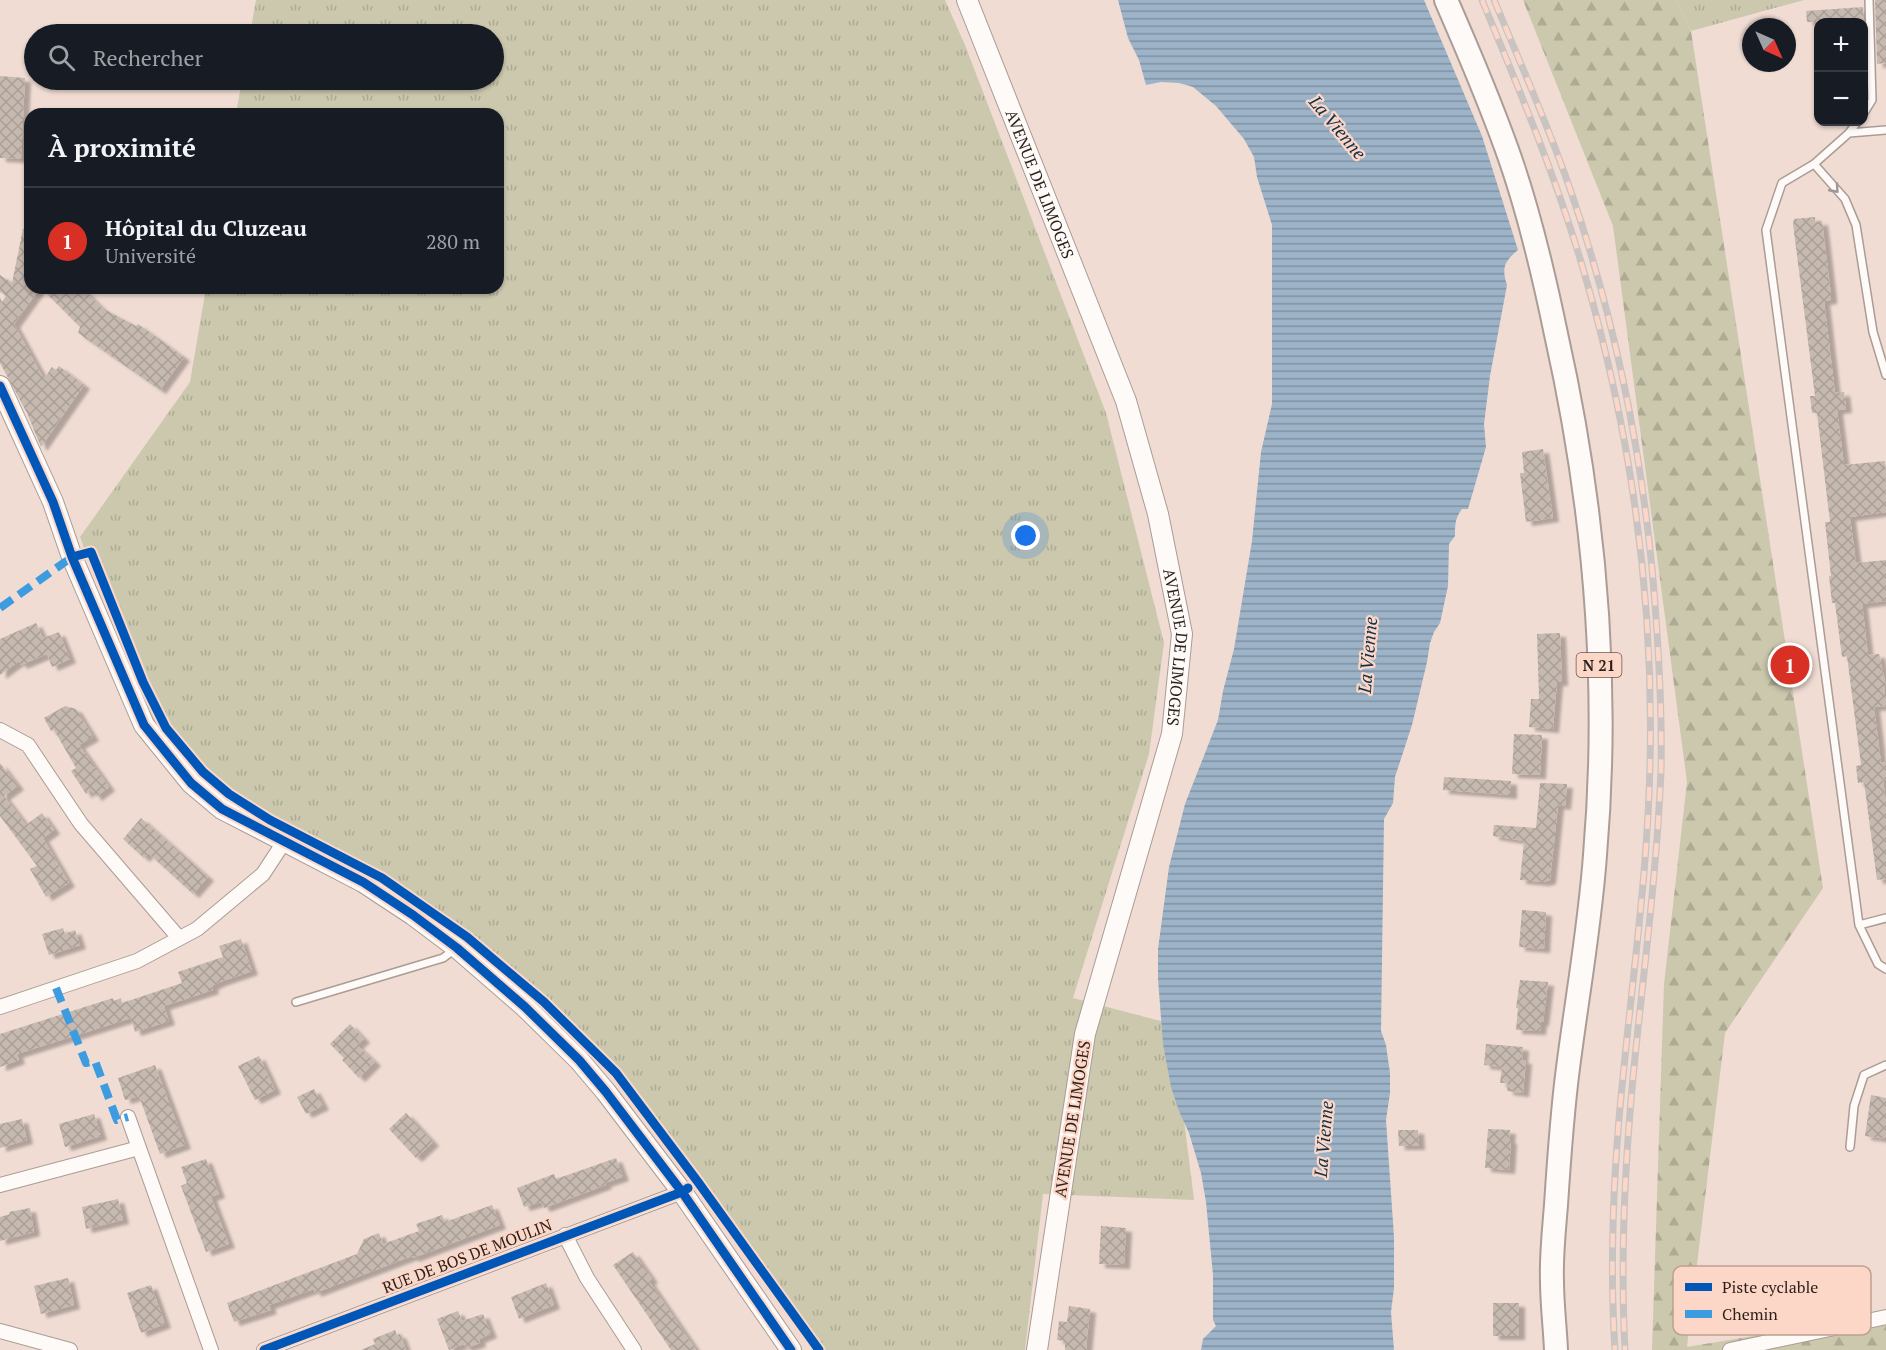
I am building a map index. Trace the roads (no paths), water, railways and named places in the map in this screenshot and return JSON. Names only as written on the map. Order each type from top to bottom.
[{"type":"main road","name":"AVENUE DE LIMOGES","points":[[967,0],[1126,401],[1158,514],[1182,634],[1172,734],[1085,1034],[1037,1350]]},
{"type":"main road","name":"N 21","points":[[1446,0],[1506,148],[1529,221],[1549,299],[1570,396],[1587,510],[1595,602],[1600,678],[1600,768],[1595,855],[1586,945],[1568,1069],[1558,1173],[1551,1279],[1556,1350]]},
{"type":"main road","points":[[0,386],[53,502],[72,557],[144,725],[191,783],[222,809],[363,882],[414,915],[457,948],[525,1007],[579,1060],[606,1092],[682,1192],[791,1350]]},
{"type":"street","points":[[0,730],[28,745],[81,824],[178,938]]},
{"type":"street","points":[[0,1006],[137,961],[197,929],[263,874],[284,842]]},
{"type":"street","points":[[128,1117],[211,1350]]},
{"type":"street","points":[[0,1185],[139,1148]]},
{"type":"street","name":"RUE DE BOS DE MOULIN","points":[[264,1350],[682,1192]]},
{"type":"street","points":[[565,1235],[587,1278],[634,1350]]},
{"type":"street","points":[[1871,1320],[1886,1317]]},
{"type":"street","points":[[0,1331],[70,1350]]},
{"type":"street","points":[[1730,1350],[1801,1335]]},
{"type":"lane","points":[[1868,105],[1872,100],[1869,0]]},
{"type":"lane","points":[[1854,126],[1849,134],[1814,164],[1782,183],[1766,230],[1859,925],[1878,964],[1886,969]]},
{"type":"lane","points":[[1849,134],[1886,130]]},
{"type":"lane","points":[[1814,164],[1845,199],[1857,225],[1873,332],[1886,375]]},
{"type":"lane","points":[[1859,925],[1886,918]]},
{"type":"lane","points":[[296,1002],[443,958],[457,948]]},
{"type":"lane","points":[[1850,1147],[1854,1106],[1864,1075],[1886,1065]]},
{"type":"water","name":"La Vienne","points":[[1118,0],[1424,0],[1482,136],[1518,250],[1507,261],[1504,269],[1507,285],[1490,376],[1484,424],[1486,447],[1468,509],[1462,509],[1458,515],[1455,536],[1449,544],[1448,586],[1440,623],[1430,643],[1412,725],[1395,777],[1393,803],[1384,819],[1381,1031],[1386,1045],[1390,1073],[1386,1120],[1394,1237],[1394,1288],[1391,1312],[1394,1350],[1201,1350],[1203,1339],[1216,1326],[1213,1320],[1213,1275],[1206,1202],[1201,1173],[1189,1133],[1171,1087],[1163,1044],[1158,949],[1169,867],[1185,804],[1218,720],[1234,649],[1252,541],[1261,452],[1272,404],[1272,225],[1257,177],[1254,157],[1244,139],[1216,106],[1193,87],[1161,82],[1146,85],[1139,60],[1128,38]]},
{"type":"railway","points":[[1482,0],[1550,169],[1584,272],[1615,393],[1627,454],[1643,577],[1650,701],[1649,802],[1644,878],[1620,1102],[1615,1173],[1612,1279],[1615,1350]]},
{"type":"railway","points":[[1494,0],[1561,162],[1603,295],[1628,406],[1653,576],[1660,684],[1661,771],[1653,882],[1628,1137],[1623,1244],[1625,1350]]},
{"type":"place","name":"Hôpital du Cluzeau","points":[[1790,665]]}]
